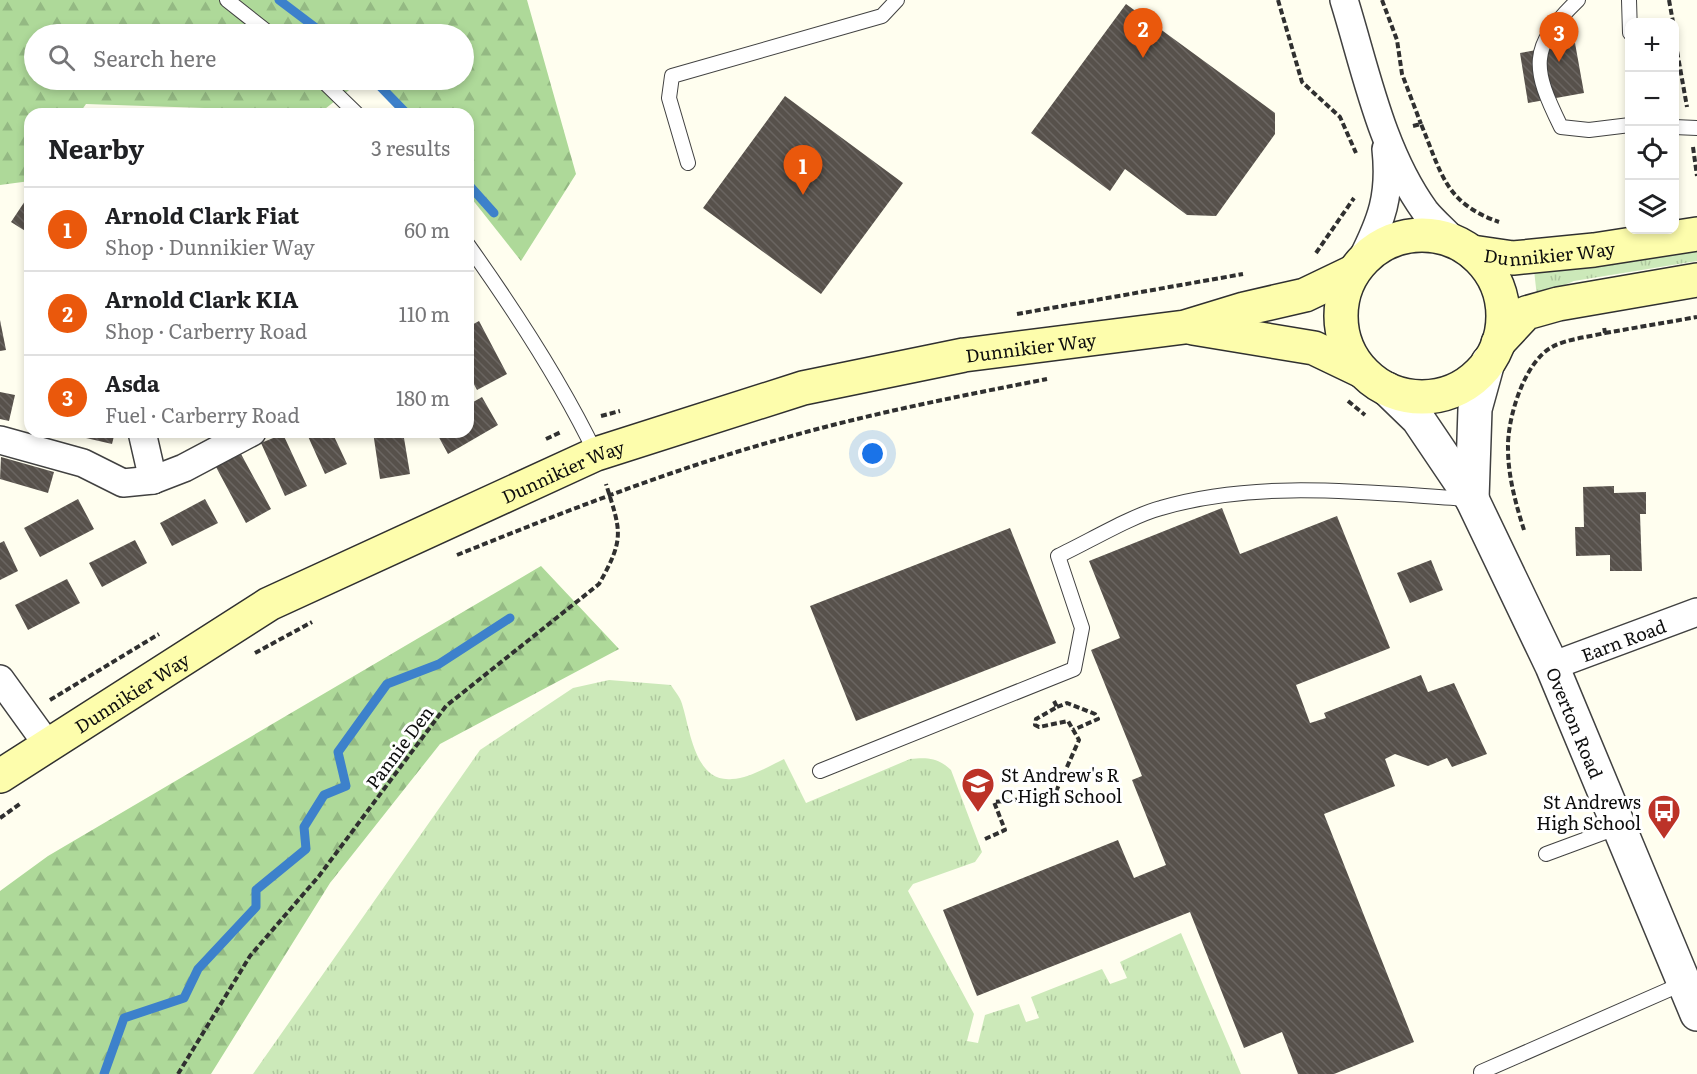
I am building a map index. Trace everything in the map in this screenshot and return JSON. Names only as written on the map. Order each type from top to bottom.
[{"type":"main road","name":"Dunnikier Way","points":[[1463,247],[1513,258],[1594,250],[1697,234]]},
{"type":"main road","points":[[1493,353],[1503,319],[1500,294],[1489,271],[1463,247],[1430,235],[1405,236],[1381,245],[1357,266],[1343,296],[1341,322],[1347,348],[1374,380],[1420,396],[1453,390],[1473,379],[1526,313],[1558,304],[1697,280]]},
{"type":"main road","name":"Dunnikier Way","points":[[0,776],[269,604],[596,454],[803,388],[964,355],[1185,327],[1244,309],[1305,295],[1357,266]]},
{"type":"main road","name":"Dunnikier Way","points":[[1185,327],[1314,348],[1374,380]]},
{"type":"street","points":[[1344,0],[1384,133],[1403,175],[1426,212],[1463,247]]},
{"type":"street","points":[[1357,266],[1378,227],[1390,181],[1384,133]]},
{"type":"street","name":"Overton Road","points":[[1472,499],[1475,409],[1493,353]]},
{"type":"street","name":"Overton Road","points":[[1374,380],[1418,419],[1472,499],[1552,666],[1697,1014]]},
{"type":"street","points":[[143,438],[153,480]]},
{"type":"street","points":[[0,441],[83,463],[123,483],[153,480],[184,468],[241,438]]},
{"type":"street","name":"Earn Road","points":[[1552,666],[1697,612]]},
{"type":"street","points":[[0,679],[47,744]]},
{"type":"lane","points":[[227,0],[257,24]]},
{"type":"lane","points":[[688,163],[669,98],[672,76],[882,16],[897,0]]},
{"type":"lane","points":[[1578,0],[1556,21],[1538,56],[1544,93],[1561,127],[1589,130],[1625,126]]},
{"type":"lane","points":[[1629,0],[1629,18]]},
{"type":"lane","points":[[332,90],[351,108]]},
{"type":"lane","points":[[1679,127],[1697,128]]},
{"type":"lane","points":[[474,254],[519,320],[581,422],[596,454]]},
{"type":"lane","points":[[820,771],[1074,669],[1082,628],[1058,556],[1160,508],[1233,493],[1334,491],[1472,499]]},
{"type":"lane","points":[[1546,854],[1619,827]]},
{"type":"lane","points":[[1482,1074],[1481,1072],[1684,983]]},
{"type":"path","points":[[1278,0],[1302,82],[1340,117],[1360,162]]},
{"type":"path","points":[[1382,0],[1397,40],[1402,74],[1421,124]]},
{"type":"path","points":[[1669,0],[1672,18]]},
{"type":"path","points":[[1314,256],[1357,194]]},
{"type":"path","points":[[1605,333],[1697,317]]},
{"type":"path","points":[[450,558],[609,495],[787,437],[885,412],[1055,377]]},
{"type":"path","points":[[1340,397],[1374,423]]},
{"type":"path","name":"Pannie Den","points":[[178,1074],[250,956],[319,876],[446,706],[599,584],[614,558],[620,530],[596,454]]},
{"type":"path","points":[[251,656],[314,621]]},
{"type":"path","points":[[1044,682],[1057,707]]},
{"type":"path","points":[[985,839],[1005,830],[994,802],[1053,796],[1079,740],[1073,730],[1068,721],[1039,727],[1035,725],[1036,719],[1067,703],[1095,714],[1098,719],[1073,730]]},
{"type":"path","points":[[0,818],[28,798]]},
{"type":"green space","points":[[0,0],[527,0],[576,174],[521,261],[474,202],[474,108],[399,108],[384,90],[474,90],[474,24],[24,24],[24,90],[349,90],[326,108],[204,108],[86,104],[83,108],[24,108],[24,182],[0,185]]},
{"type":"green space","points":[[1697,245],[1697,261],[1574,281],[1537,297],[1534,270]]},
{"type":"green space","points":[[541,566],[619,649],[440,744],[330,883],[211,1074],[0,1074],[0,891],[48,856]]},
{"type":"green space","points":[[609,680],[671,685],[681,701],[695,750],[709,772],[719,778],[739,778],[784,759],[806,803],[910,759],[932,759],[951,770],[982,852],[975,862],[913,884],[908,891],[974,1014],[967,1041],[978,1043],[985,1015],[1019,1004],[1026,1022],[1039,1018],[1031,997],[1102,969],[1110,984],[1127,978],[1120,962],[1181,933],[1241,1074],[253,1074],[480,750],[573,688]]},
{"type":"building","points":[[1126,4],[1275,113],[1275,134],[1216,216],[1187,215],[1125,169],[1110,191],[1031,133]]},
{"type":"building","points":[[1575,43],[1584,93],[1528,103],[1520,53]]},
{"type":"building","points":[[785,96],[903,183],[821,294],[703,208]]},
{"type":"building","points":[[24,202],[24,230],[11,222]]},
{"type":"building","points":[[0,320],[6,350],[0,351]]},
{"type":"building","points":[[479,321],[507,374],[477,390],[474,384],[474,324]]},
{"type":"building","points":[[0,392],[15,395],[9,421],[0,419]]},
{"type":"building","points":[[482,397],[498,425],[448,454],[439,438],[474,438],[474,402]]},
{"type":"building","points":[[86,438],[114,438],[112,444]]},
{"type":"building","points":[[273,438],[285,438],[307,486],[285,496],[261,443]]},
{"type":"building","points":[[309,438],[335,438],[347,464],[325,474]]},
{"type":"building","points":[[374,438],[404,438],[410,474],[380,479]]},
{"type":"building","points":[[241,454],[271,509],[246,523],[216,467]]},
{"type":"building","points":[[1,457],[54,472],[48,493],[0,479]]},
{"type":"building","points":[[1614,486],[1614,493],[1646,492],[1646,514],[1640,514],[1642,571],[1610,571],[1610,555],[1576,556],[1575,527],[1584,527],[1583,487]]},
{"type":"building","points":[[78,499],[94,529],[40,557],[24,528]]},
{"type":"building","points":[[205,499],[218,523],[172,546],[160,523]]},
{"type":"building","points":[[1222,508],[1240,554],[1337,516],[1390,648],[1296,685],[1310,723],[1326,718],[1324,713],[1421,675],[1428,692],[1454,683],[1487,754],[1452,767],[1447,758],[1428,766],[1395,754],[1385,759],[1395,786],[1324,814],[1414,1042],[1334,1074],[1298,1074],[1282,1032],[1244,1048],[1190,912],[977,996],[943,910],[1118,840],[1134,878],[1166,865],[1132,780],[1142,776],[1091,650],[1120,638],[1089,561]]},
{"type":"building","points":[[1010,528],[1056,643],[856,721],[810,606]]},
{"type":"building","points":[[135,540],[147,563],[102,587],[89,563]]},
{"type":"building","points":[[4,541],[18,571],[0,580],[0,543]]},
{"type":"building","points":[[1431,560],[1443,590],[1410,603],[1397,573]]},
{"type":"building","points":[[67,579],[80,603],[28,630],[15,605]]},
{"type":"waterway","points":[[279,0],[311,24]]},
{"type":"waterway","points":[[384,90],[401,108]]},
{"type":"waterway","points":[[474,191],[494,213]]},
{"type":"waterway","points":[[104,1074],[124,1018],[184,998],[198,969],[256,907],[256,890],[306,849],[304,827],[324,795],[346,786],[338,752],[387,684],[439,664],[510,618]]},
{"type":"place","name":"Arnold Clark KIA","points":[[1143,58]]},
{"type":"place","name":"Asda","points":[[1559,62]]},
{"type":"place","name":"Arnold Clark Fiat","points":[[803,195]]},
{"type":"place","name":"St Andrew's R C High School","points":[[978,813]]},
{"type":"place","name":"St Andrews High School","points":[[1664,840]]}]
